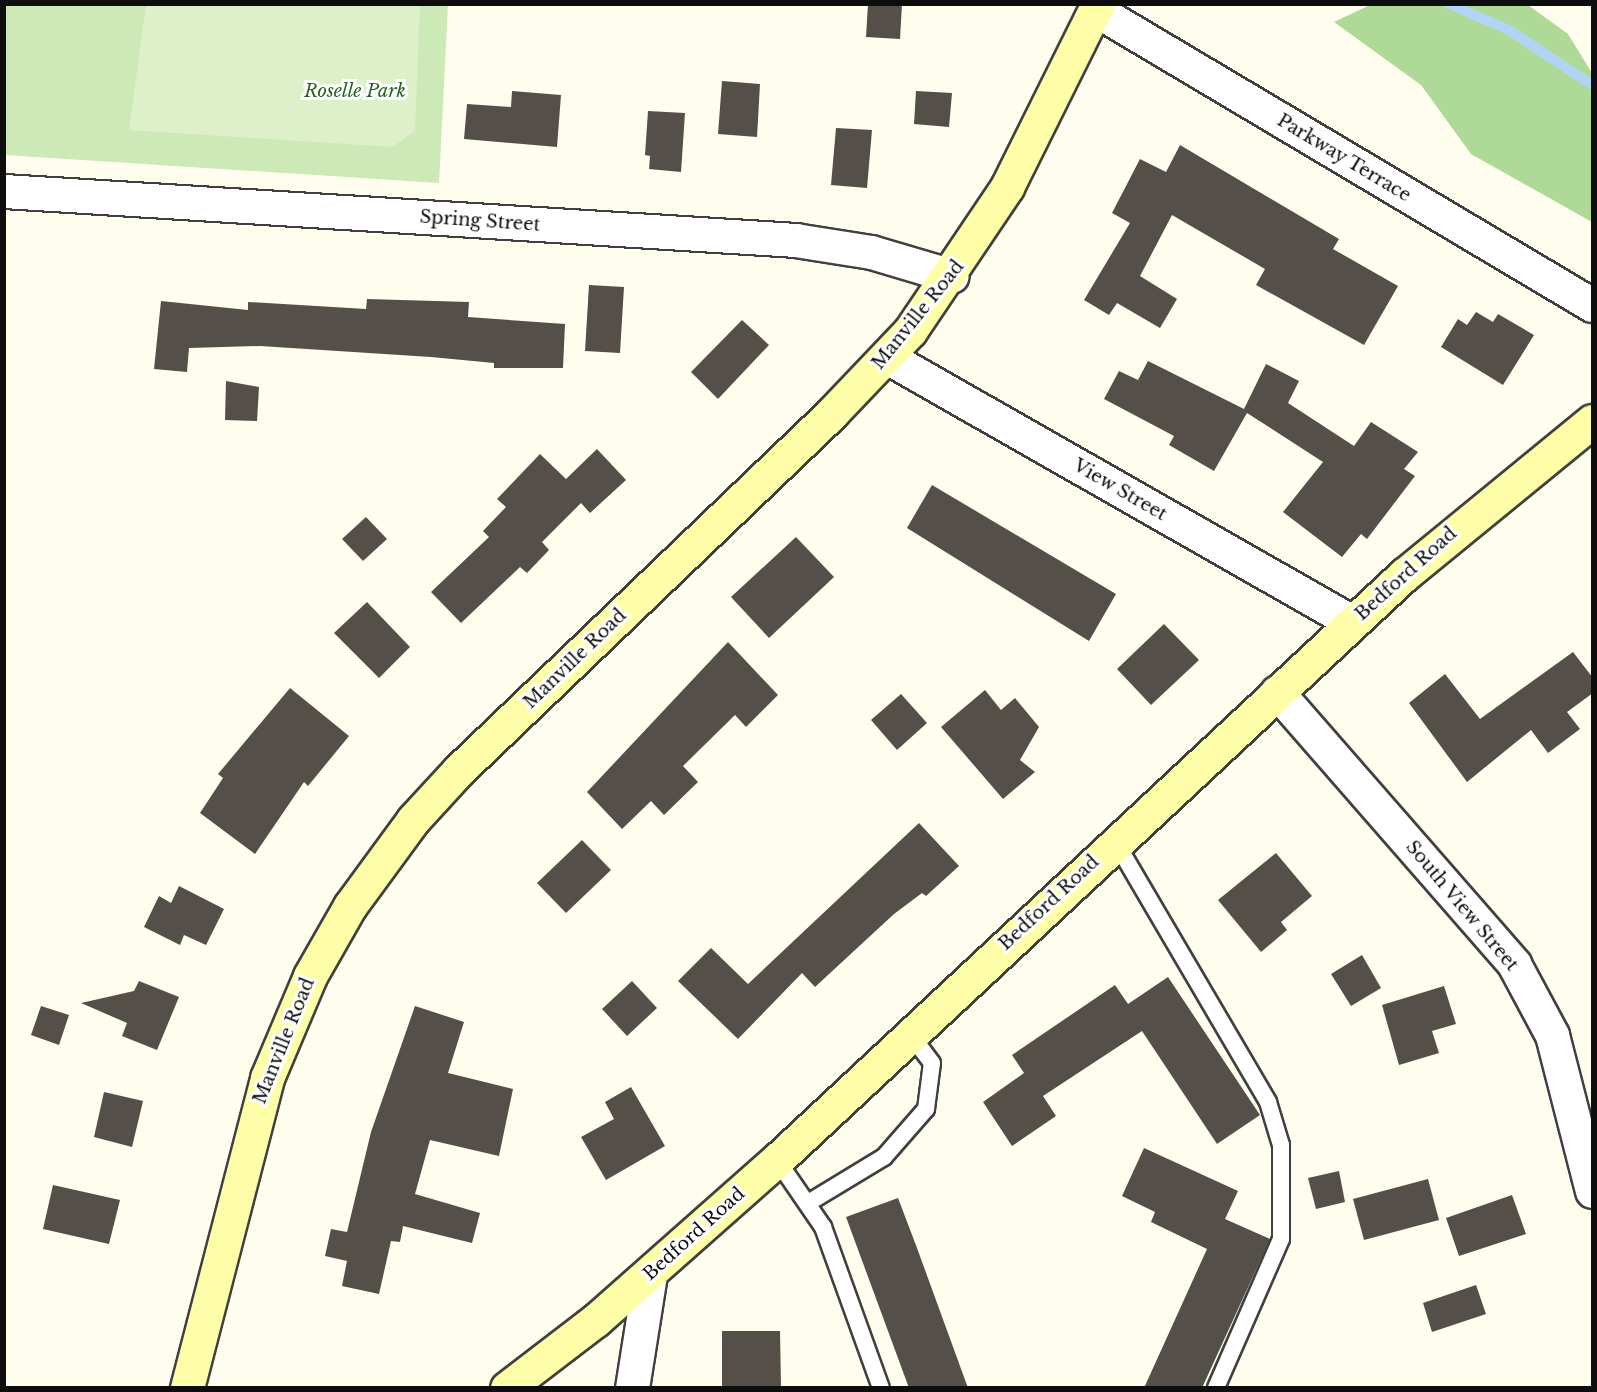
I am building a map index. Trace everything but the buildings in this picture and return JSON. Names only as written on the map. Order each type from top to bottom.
[{"type":"main road","name":"Manville Road","points":[[187,1388],[267,1078],[310,976],[370,876],[459,770],[887,357],[952,276],[1029,149],[1097,7]]},
{"type":"main road","name":"Bedford Road","points":[[507,1388],[650,1274],[777,1160],[908,1032],[1352,622],[1468,519],[1593,421]]},
{"type":"street","name":"Parkway Terrace","points":[[1097,7],[1593,305]]},
{"type":"street","name":"Spring Street","points":[[4,191],[795,240],[871,252],[952,276]]},
{"type":"street","name":"View Street","points":[[887,357],[1352,622]]},
{"type":"street","name":"South View Street","points":[[1277,692],[1514,964],[1552,1035],[1593,1191]]},
{"type":"street","points":[[632,1388],[650,1274]]},
{"type":"lane","points":[[1115,842],[1268,1102],[1281,1144],[1281,1239],[1216,1388]]},
{"type":"lane","points":[[808,1203],[884,1157],[926,1109],[932,1063],[908,1032]]},
{"type":"lane","points":[[777,1160],[823,1227],[881,1388]]},
{"type":"green space","name":"Roselle Park","points":[[4,5],[448,5],[439,183],[5,155]]},
{"type":"green space","points":[[146,5],[420,5],[415,131],[393,147],[129,130]]},
{"type":"green space","points":[[1370,5],[1528,5],[1568,34],[1592,73],[1592,222],[1471,154],[1421,85],[1334,22]]},
{"type":"waterway","points":[[1449,4],[1509,30],[1592,85]]}]
